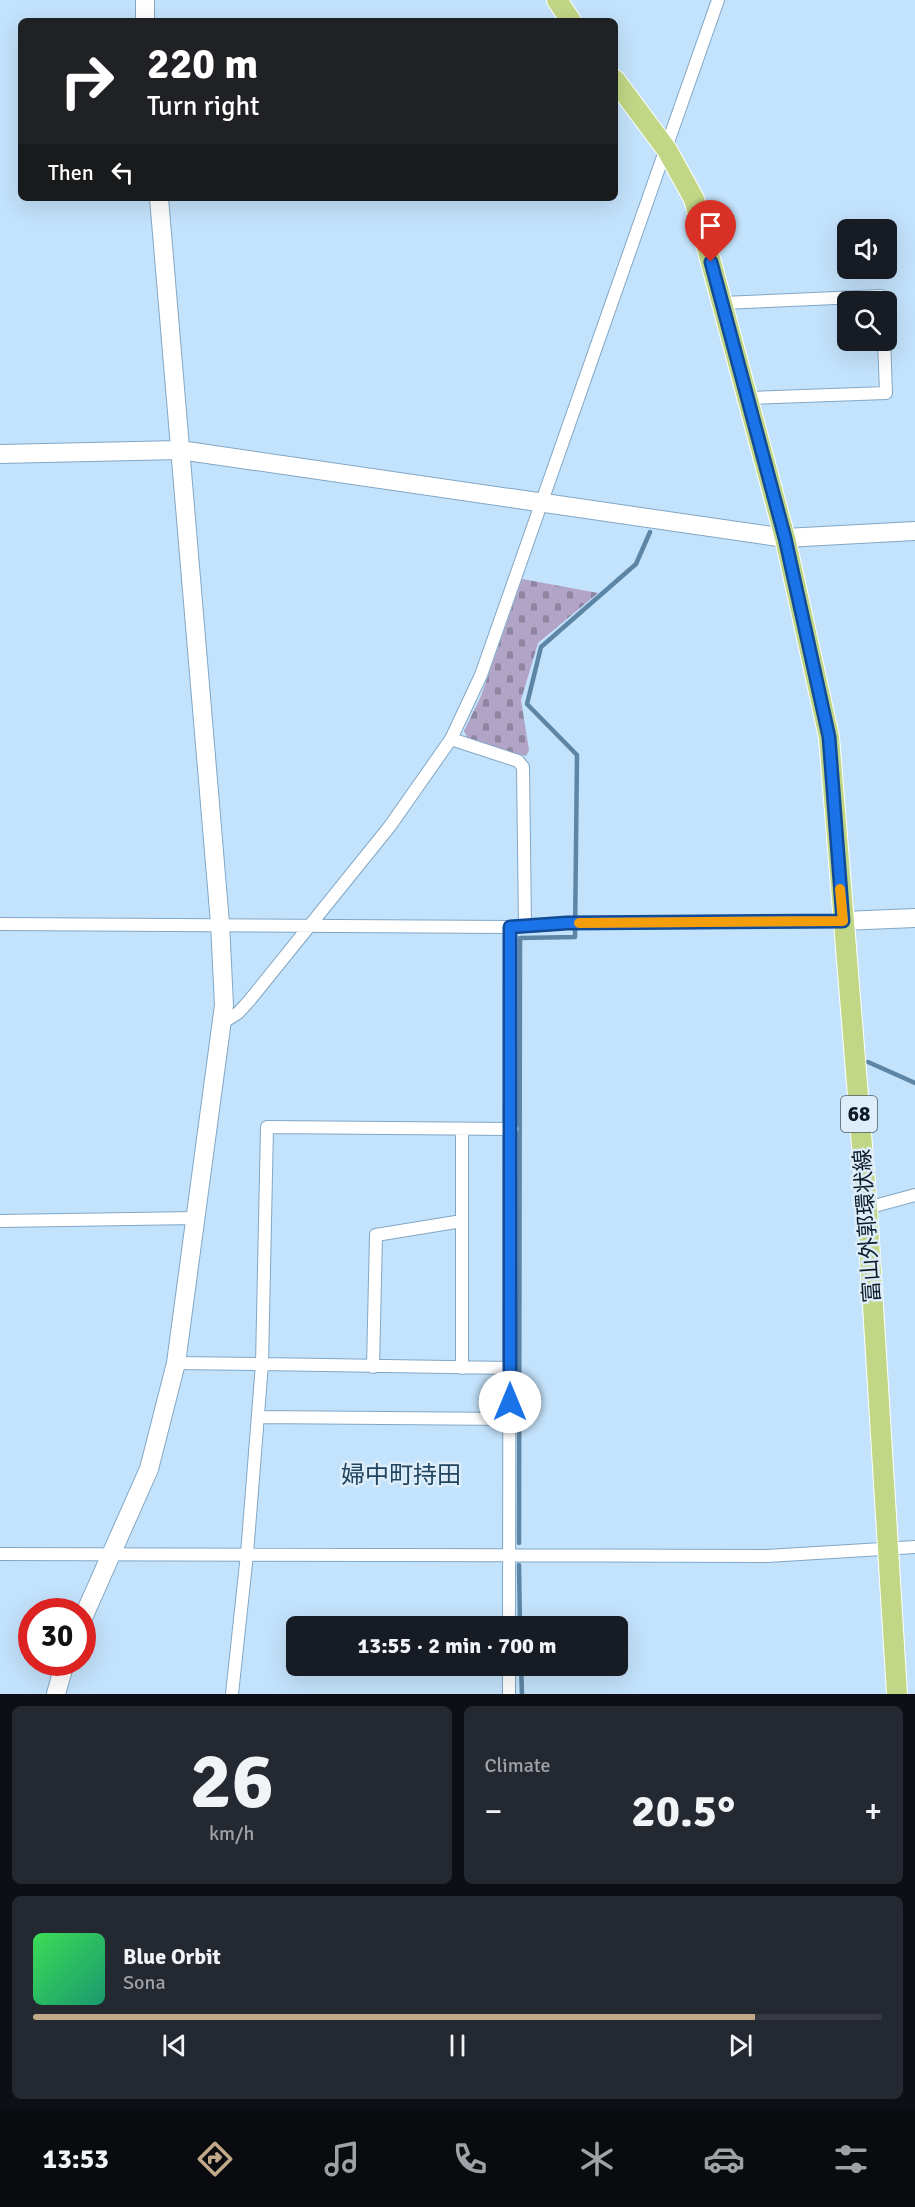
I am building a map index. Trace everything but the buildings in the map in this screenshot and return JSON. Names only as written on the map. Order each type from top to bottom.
[{"type":"main road","points":[[557,0],[569,18]]},
{"type":"main road","name":"富山外郭環状線","points":[[618,84],[668,150],[694,200],[785,538],[829,737],[867,1208],[897,1694]]},
{"type":"street","points":[[145,0],[145,18]]},
{"type":"street","points":[[222,1023],[238,1013],[249,1001],[310,926],[390,826],[451,739],[481,675],[668,150],[672,131],[718,0]]},
{"type":"street","points":[[91,1598],[148,1468],[176,1363],[224,1005],[220,923],[159,201]]},
{"type":"street","points":[[722,303],[837,298]]},
{"type":"street","points":[[748,398],[886,393],[884,351]]},
{"type":"street","points":[[0,454],[180,450],[785,538],[915,531]]},
{"type":"street","points":[[451,739],[518,761],[523,767],[525,926]]},
{"type":"street","points":[[0,924],[220,923],[510,927],[567,923],[843,921],[915,918]]},
{"type":"street","points":[[508,1616],[512,1129],[510,927]]},
{"type":"street","points":[[232,1694],[247,1554],[262,1364],[267,1127],[512,1129]]},
{"type":"street","points":[[462,1129],[462,1368]]},
{"type":"street","points":[[867,1208],[915,1195]]},
{"type":"street","points":[[0,1221],[196,1218]]},
{"type":"street","points":[[373,1367],[376,1235],[462,1221]]},
{"type":"street","points":[[176,1363],[510,1368]]},
{"type":"street","points":[[258,1417],[510,1419]]},
{"type":"street","points":[[0,1554],[767,1556],[915,1546]]},
{"type":"street","points":[[56,1694],[61,1676]]},
{"type":"street","points":[[509,1676],[509,1694]]},
{"type":"green space","points":[[522,579],[598,593],[538,643],[521,700],[529,750],[526,756],[469,741],[464,731],[481,696]]},
{"type":"waterway","points":[[519,1543],[520,938],[575,937],[577,755],[527,704],[541,647],[636,564],[650,532]]},
{"type":"waterway","points":[[868,1062],[915,1083]]},
{"type":"waterway","points":[[519,1565],[520,1616]]},
{"type":"waterway","points":[[521,1676],[522,1694]]},
{"type":"slow traffic","points":[[579,923],[843,921],[840,889]]},
{"type":"district","name":"婦中町持田","points":[[401,1475]]},
{"type":"route","points":[[510,1402],[512,1129],[510,927],[567,923],[843,921],[829,737],[785,538],[711,262]]}]
